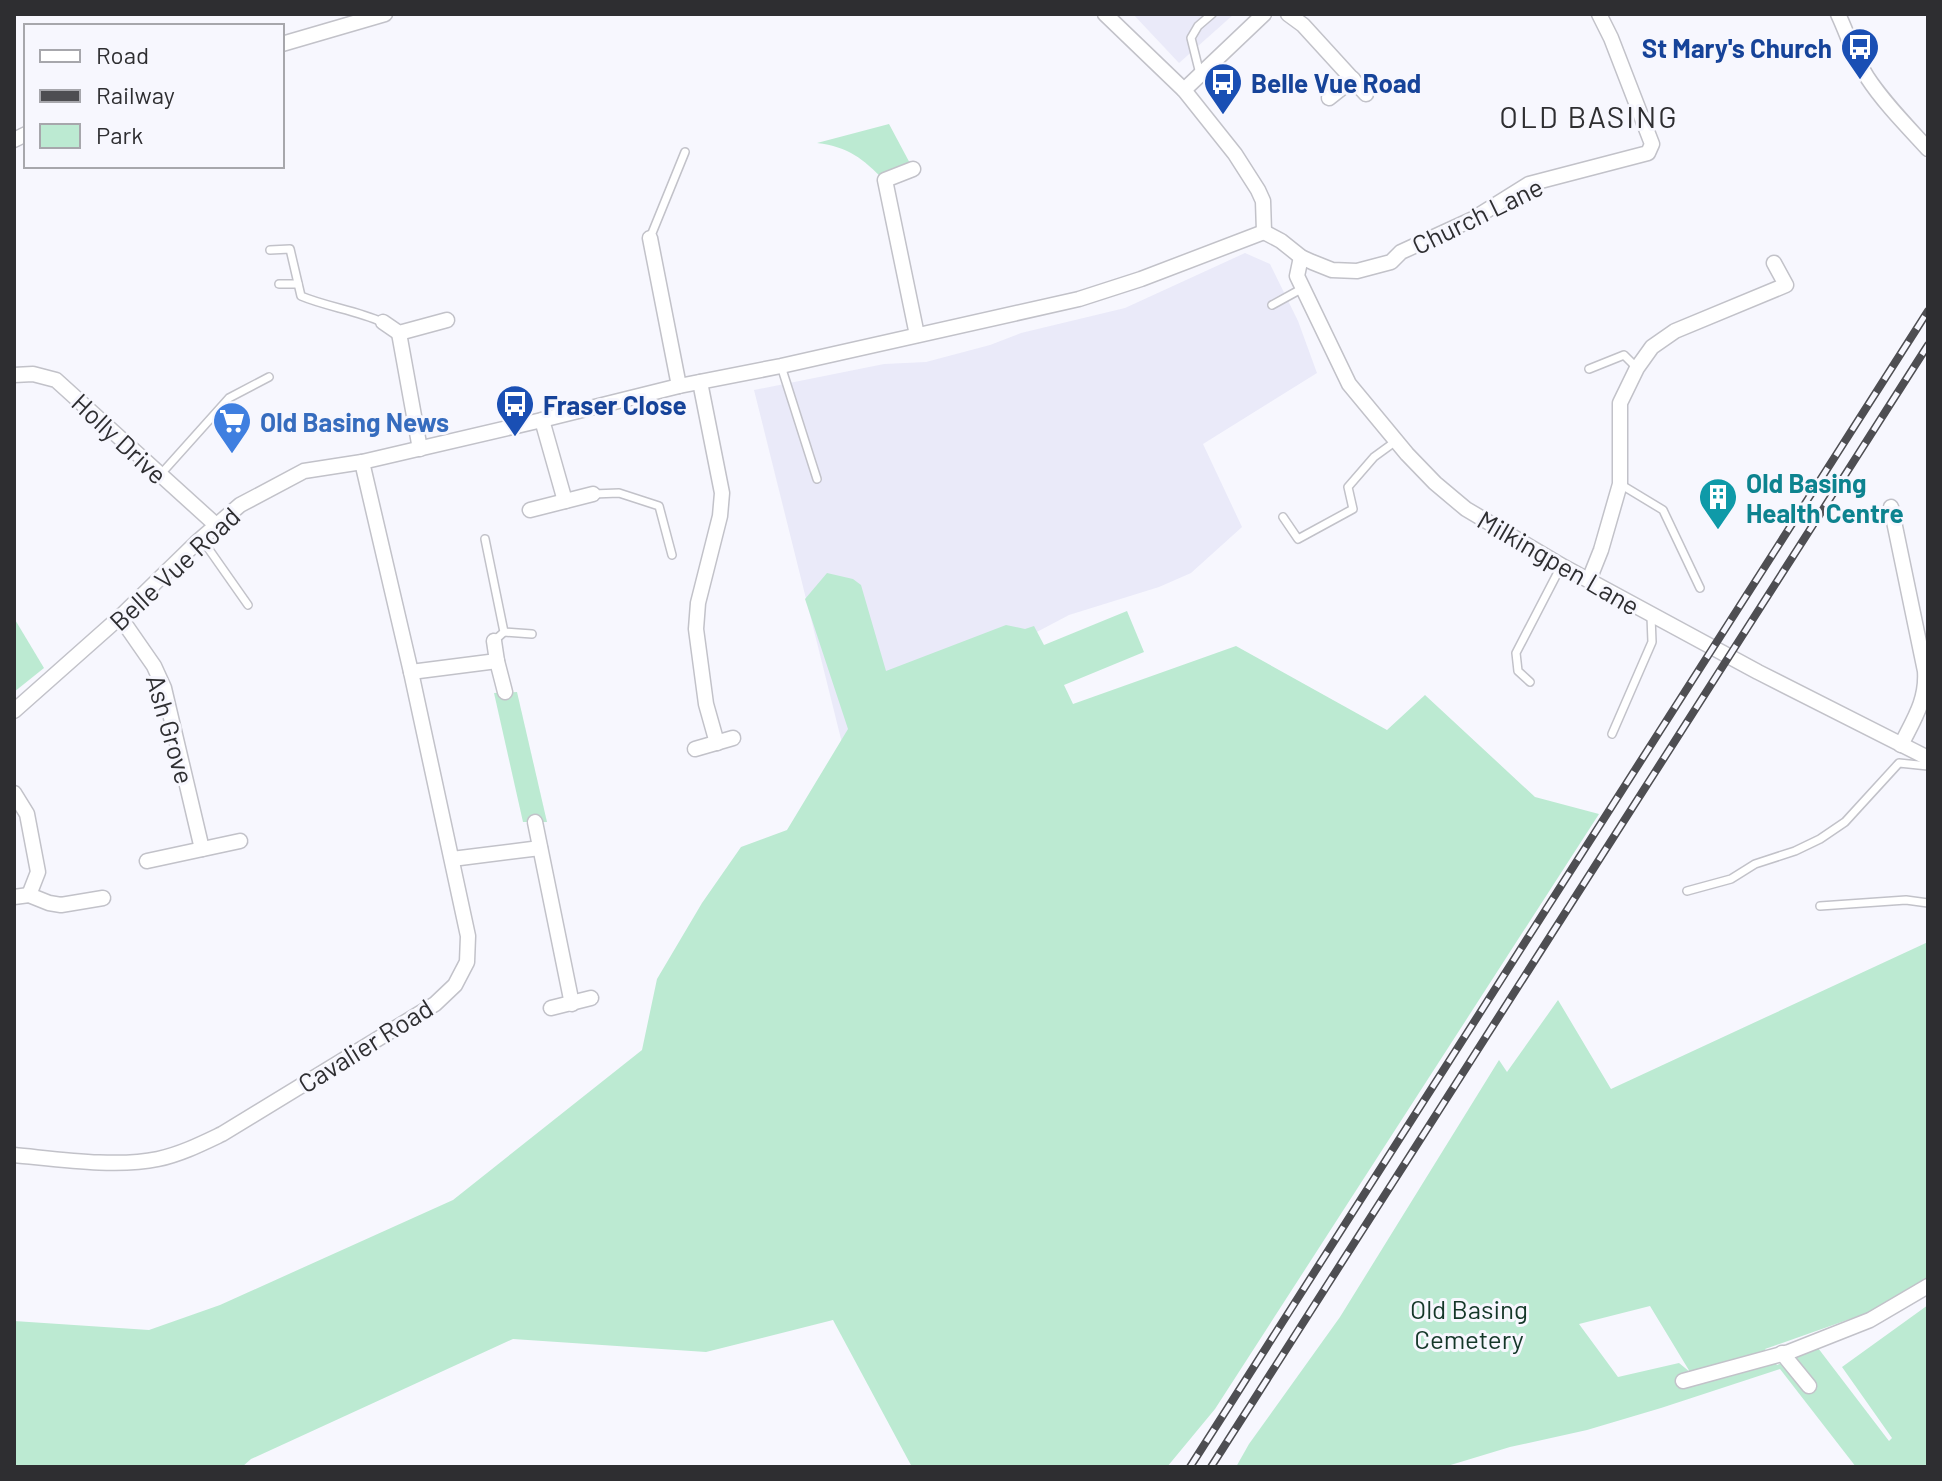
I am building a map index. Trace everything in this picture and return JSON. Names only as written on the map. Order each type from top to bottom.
[{"type":"street","points":[[284,43],[385,14]]},
{"type":"street","points":[[1105,14],[1184,90],[1235,154],[1263,201],[1264,232]]},
{"type":"street","points":[[1184,90],[1264,14]]},
{"type":"street","points":[[1288,14],[1303,25],[1366,94]]},
{"type":"street","name":"Church Lane","points":[[1264,232],[1301,257],[1332,270],[1357,271],[1378,267],[1391,262],[1401,252],[1473,219],[1529,184],[1648,153],[1652,144],[1599,14]]},
{"type":"street","points":[[1838,14],[1867,77],[1928,149]]},
{"type":"street","points":[[1329,98],[1353,79]]},
{"type":"street","points":[[913,169],[885,180],[917,335]]},
{"type":"street","name":"Belle Vue Road","points":[[14,711],[240,505],[304,471],[362,462],[679,386],[1079,299],[1264,232]]},
{"type":"street","points":[[650,238],[679,386]]},
{"type":"street","name":"Milkingpen Lane","points":[[1301,257],[1297,276],[1349,384],[1435,483],[1466,509],[1564,567],[1758,672],[1928,758]]},
{"type":"street","points":[[1589,580],[1620,484],[1620,403],[1637,368],[1652,347],[1675,331],[1786,285],[1774,263]]},
{"type":"street","points":[[399,333],[447,320]]},
{"type":"street","points":[[383,322],[399,333],[420,449]]},
{"type":"street","name":"Holly Drive","points":[[14,375],[33,374],[56,380],[216,525]]},
{"type":"street","points":[[700,382],[722,493],[720,516],[698,603],[696,629],[706,704],[717,743]]},
{"type":"street","points":[[542,420],[565,501]]},
{"type":"street","name":"Cavalier Road","points":[[14,1155],[117,1162],[155,1160],[187,1151],[222,1134],[435,1004],[455,985],[467,962],[468,936],[452,859],[362,462]]},
{"type":"street","points":[[530,510],[593,494]]},
{"type":"street","points":[[1891,507],[1926,688],[1901,745]]},
{"type":"street","name":"Ash Grove","points":[[120,617],[154,666],[164,688],[202,849]]},
{"type":"street","points":[[499,636],[497,661],[505,692]]},
{"type":"street","points":[[411,672],[497,661]]},
{"type":"street","points":[[695,749],[733,738]]},
{"type":"street","points":[[14,793],[27,814],[38,872],[21,896],[61,905],[103,898]]},
{"type":"street","points":[[535,822],[572,1004]]},
{"type":"street","points":[[147,861],[240,841]]},
{"type":"street","points":[[452,859],[540,848]]},
{"type":"street","points":[[551,1008],[591,998]]},
{"type":"street","points":[[1679,1378],[1786,1349],[1870,1320],[1928,1286]]},
{"type":"street","points":[[1786,1349],[1809,1386]]},
{"type":"lane","points":[[1200,74],[1191,38],[1198,26],[1212,14]]},
{"type":"lane","points":[[650,238],[685,152]]},
{"type":"lane","points":[[270,250],[290,249],[301,296],[317,303],[366,314],[383,322]]},
{"type":"lane","points":[[279,284],[298,284]]},
{"type":"lane","points":[[1272,305],[1303,288]]},
{"type":"lane","points":[[1589,369],[1624,355],[1637,368]]},
{"type":"lane","points":[[781,366],[817,479]]},
{"type":"lane","points":[[160,475],[229,398],[269,377]]},
{"type":"lane","points":[[1283,517],[1298,539],[1353,509],[1348,487],[1374,457],[1396,441]]},
{"type":"lane","points":[[1620,484],[1663,510],[1700,588]]},
{"type":"lane","points":[[593,494],[619,493],[659,506],[672,555]]},
{"type":"lane","points":[[201,538],[248,605]]},
{"type":"lane","points":[[485,539],[499,636],[532,634]]},
{"type":"lane","points":[[1530,682],[1518,671],[1516,653],[1558,572],[1564,567]]},
{"type":"lane","points":[[1612,734],[1652,642],[1651,614]]},
{"type":"lane","points":[[1687,891],[1731,879],[1755,864],[1820,839],[1845,822],[1899,763],[1928,766]]},
{"type":"lane","points":[[1820,906],[1906,900],[1928,903]]},
{"type":"shaded area","points":[[1133,14],[1234,14],[1179,63]]},
{"type":"shaded area","points":[[1245,253],[1270,264],[1298,321],[1317,373],[1203,444],[1242,527],[1191,573],[1159,587],[1069,615],[891,709],[842,743],[754,390],[884,364],[926,362],[990,345],[1021,333],[1125,308]]},
{"type":"green space","points":[[889,124],[913,169],[885,181],[854,155],[838,147],[817,143]]},
{"type":"green space","points":[[827,573],[853,579],[861,585],[886,671],[1006,625],[1025,629],[1034,626],[1044,645],[1127,611],[1144,652],[1064,685],[1073,704],[1236,646],[1387,730],[1425,695],[1535,797],[1599,814],[1215,1409],[1167,1467],[912,1467],[833,1320],[706,1352],[513,1339],[251,1459],[242,1467],[14,1467],[14,1321],[149,1330],[220,1305],[453,1200],[642,1050],[657,979],[702,903],[741,847],[787,830],[848,729],[805,599]]},
{"type":"green space","points":[[14,618],[44,668],[14,692]]},
{"type":"green space","points":[[517,692],[547,822],[523,822],[494,693]]},
{"type":"green space","name":"Old Basing Cemetery","points":[[1928,942],[1928,1278],[1867,1313],[1765,1349],[1777,1365],[1818,1348],[1889,1441],[1892,1438],[1842,1367],[1928,1305],[1928,1467],[1856,1467],[1780,1369],[1587,1430],[1510,1447],[1444,1467],[1236,1467],[1249,1444],[1340,1317],[1499,1060],[1507,1072],[1558,1000],[1611,1089]],"holes":[[[1650,1306],[1690,1372],[1679,1363],[1618,1377],[1579,1324]]]},
{"type":"railway","points":[[1190,1467],[1928,311]]},
{"type":"railway","points":[[1211,1467],[1928,345]]},
{"type":"place","name":"St Mary's Church","points":[[1860,81]]},
{"type":"place","name":"Belle Vue Road","points":[[1223,116]]},
{"type":"place","name":"Fraser Close","points":[[515,438]]},
{"type":"place","name":"Old Basing News","points":[[232,455]]},
{"type":"place","name":"Old Basing Health Centre","points":[[1718,531]]},
{"type":"district","name":"OLD BASING","points":[[1589,116]]}]
